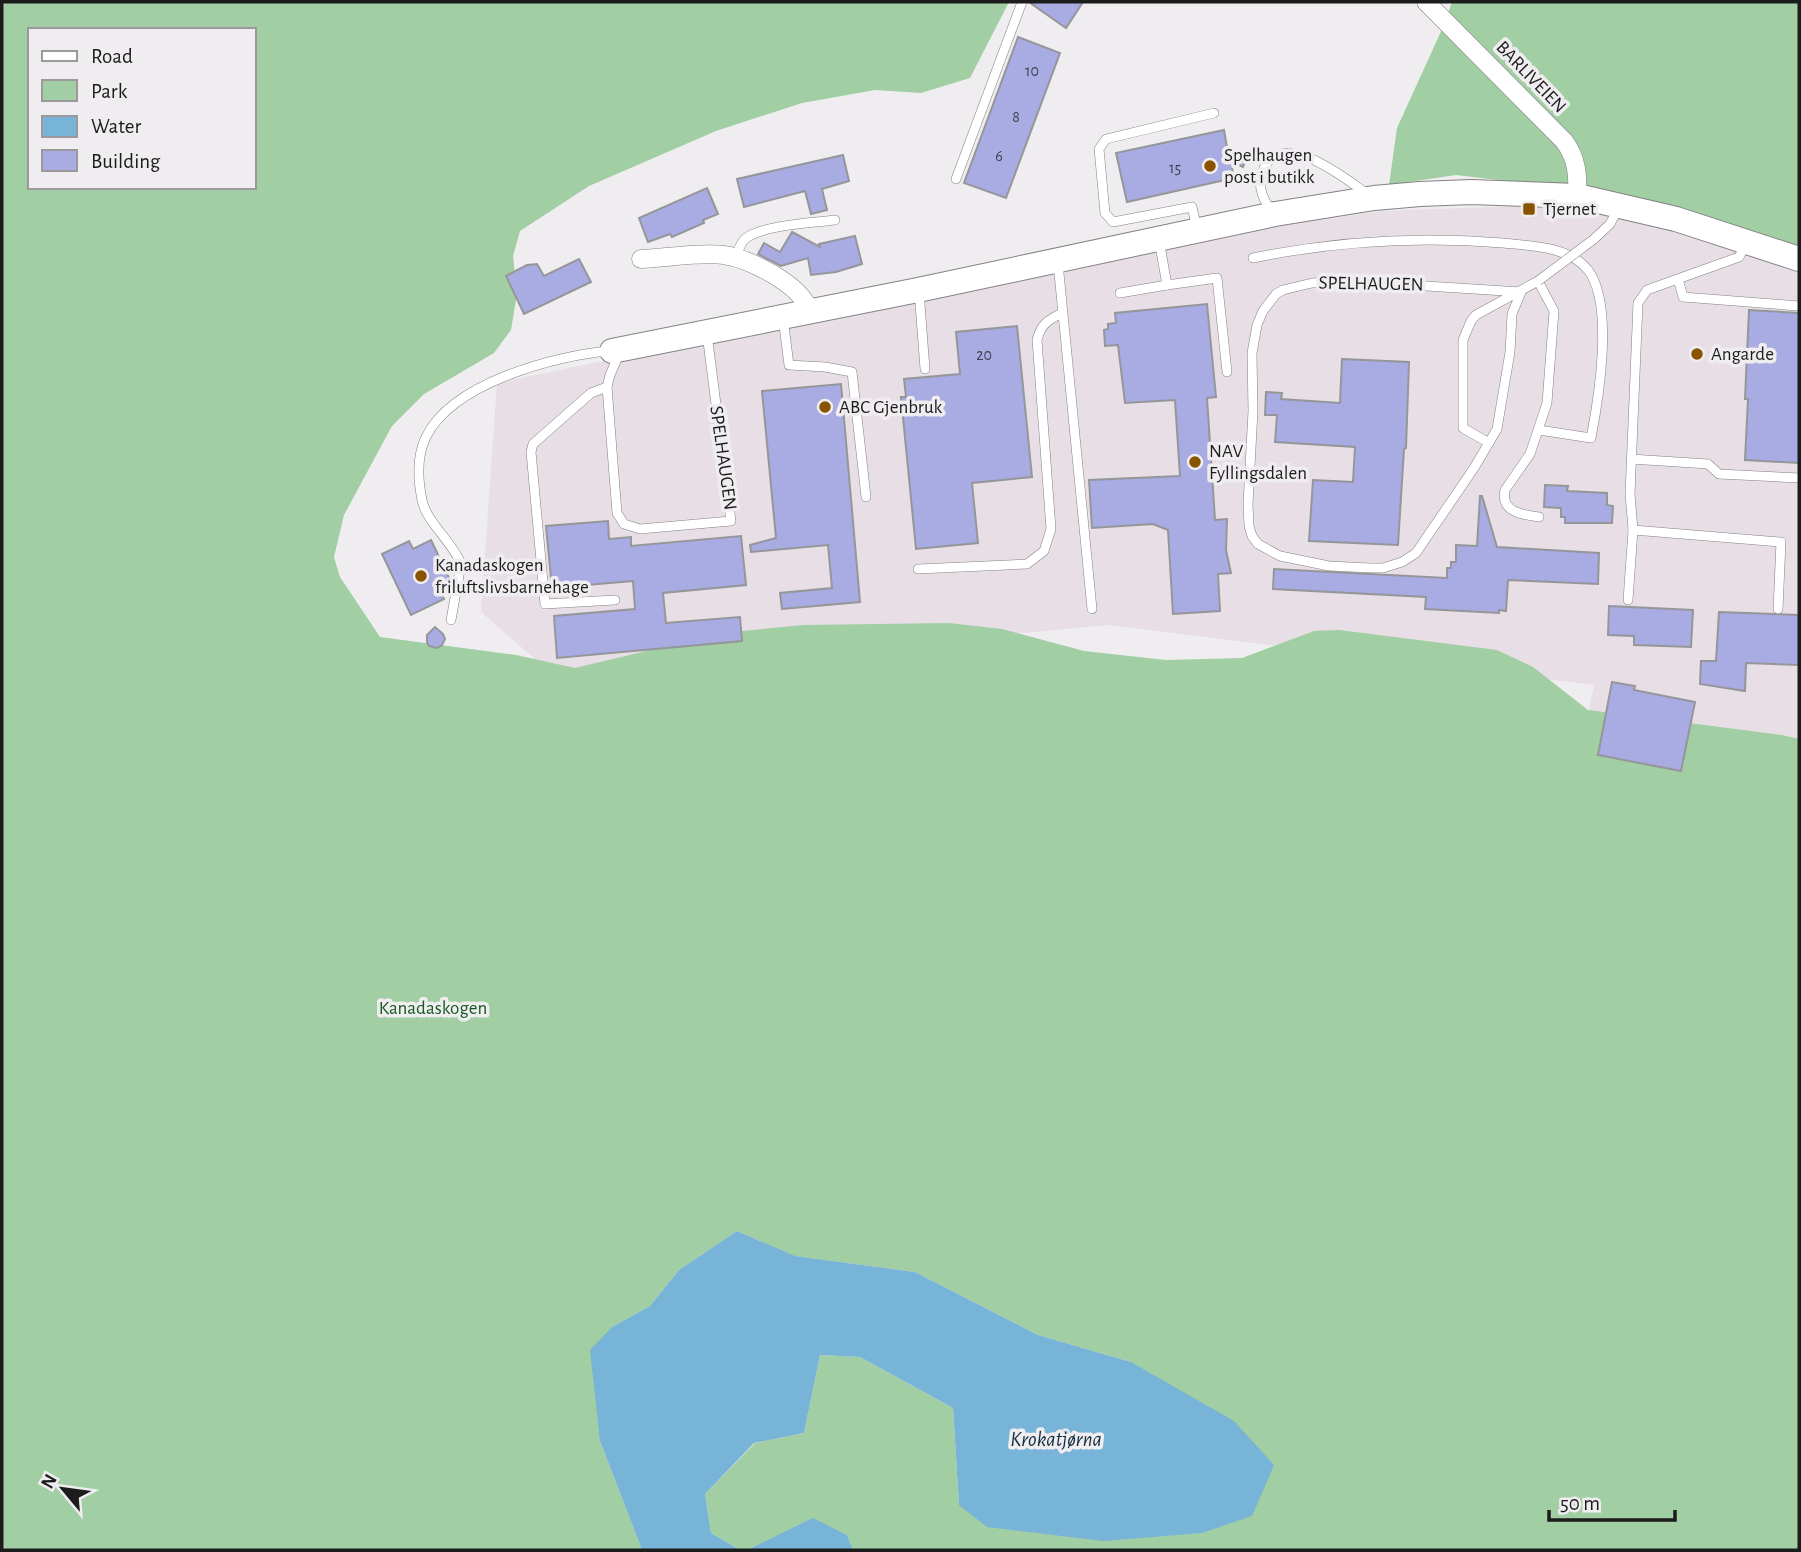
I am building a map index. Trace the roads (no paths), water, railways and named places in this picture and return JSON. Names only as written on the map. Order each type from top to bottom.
[{"type":"street","name":"BARLIVEIEN","points":[[1426,2],[1564,141],[1575,161],[1577,196]]},
{"type":"street","points":[[617,350],[918,290],[1240,221],[1374,198],[1471,192],[1577,196],[1676,219],[1799,259]]},
{"type":"street","points":[[641,259],[722,255],[736,258],[781,278],[806,300],[809,310]]},
{"type":"lane","points":[[956,179],[1022,2]]},
{"type":"lane","points":[[1197,230],[1192,207],[1113,222],[1105,213],[1099,149],[1106,139],[1214,113]]},
{"type":"lane","points":[[1275,214],[1262,197],[1260,184],[1267,163],[1276,155],[1289,153],[1313,160],[1374,198]]},
{"type":"lane","points":[[1489,443],[1463,428],[1463,340],[1476,315],[1521,292],[1594,239],[1610,224],[1620,206]]},
{"type":"lane","points":[[736,258],[740,244],[747,237],[779,227],[835,220]]},
{"type":"lane","name":"SPELHAUGEN","points":[[1253,258],[1324,245],[1424,238],[1536,246],[1574,259],[1590,272],[1600,304],[1601,383],[1591,438],[1539,430]]},
{"type":"lane","points":[[1158,239],[1167,285]]},
{"type":"lane","points":[[1628,600],[1633,530],[1630,494],[1638,303],[1647,290],[1739,257],[1747,242]]},
{"type":"lane","points":[[1058,261],[1092,609]]},
{"type":"lane","points":[[1120,293],[1217,278],[1227,372]]},
{"type":"lane","points":[[1678,279],[1683,297],[1799,306]]},
{"type":"lane","name":"SPELHAUGEN","points":[[1347,281],[1521,292],[1512,314],[1510,352],[1497,429],[1416,553],[1402,562],[1383,568],[1329,566],[1280,556],[1258,544],[1252,536],[1248,504],[1253,433],[1252,353],[1257,325],[1263,311],[1276,294],[1294,286],[1347,281]]},
{"type":"lane","points":[[1538,281],[1554,311],[1548,402],[1530,454],[1503,496],[1505,503],[1516,512],[1539,517]]},
{"type":"lane","points":[[918,290],[925,369]]},
{"type":"lane","points":[[918,569],[1027,564],[1044,551],[1051,529],[1037,340],[1040,329],[1047,320],[1062,313]]},
{"type":"lane","points":[[783,316],[789,365],[852,372],[866,497]]},
{"type":"lane","name":"SPELHAUGEN","points":[[607,387],[617,513],[624,524],[640,529],[731,521],[707,332]]},
{"type":"lane","points":[[451,620],[461,564],[423,506],[419,462],[426,438],[435,422],[457,402],[506,375],[534,365],[617,350],[607,387],[591,393],[533,444],[531,452],[545,604],[615,600]]},
{"type":"lane","points":[[1631,459],[1708,464],[1720,474],[1799,478]]},
{"type":"lane","points":[[1633,530],[1781,542],[1778,609]]},
{"type":"water","name":"Krokatjørna","points":[[737,1231],[795,1256],[915,1272],[1038,1335],[1131,1362],[1234,1421],[1274,1465],[1252,1516],[1202,1533],[1103,1541],[987,1527],[959,1505],[953,1408],[860,1357],[820,1355],[804,1433],[754,1443],[705,1494],[711,1533],[740,1550],[642,1550],[600,1441],[590,1350],[612,1327],[650,1306],[679,1270]]},
{"type":"water","points":[[813,1518],[847,1535],[853,1550],[747,1550]]},
{"type":"place","name":"Spelhaugen post i butikk","points":[[1210,166]]},
{"type":"place","name":"Tjernet","points":[[1529,209]]},
{"type":"place","name":"Angarde","points":[[1697,354]]},
{"type":"place","name":"ABC Gjenbruk","points":[[825,407]]},
{"type":"place","name":"NAV Fyllingsdalen","points":[[1195,462]]},
{"type":"place","name":"Kanadaskogen friluftslivsbarnehage","points":[[421,576]]},
{"type":"park label","name":"Kanadaskogen","points":[[433,1008]]}]
